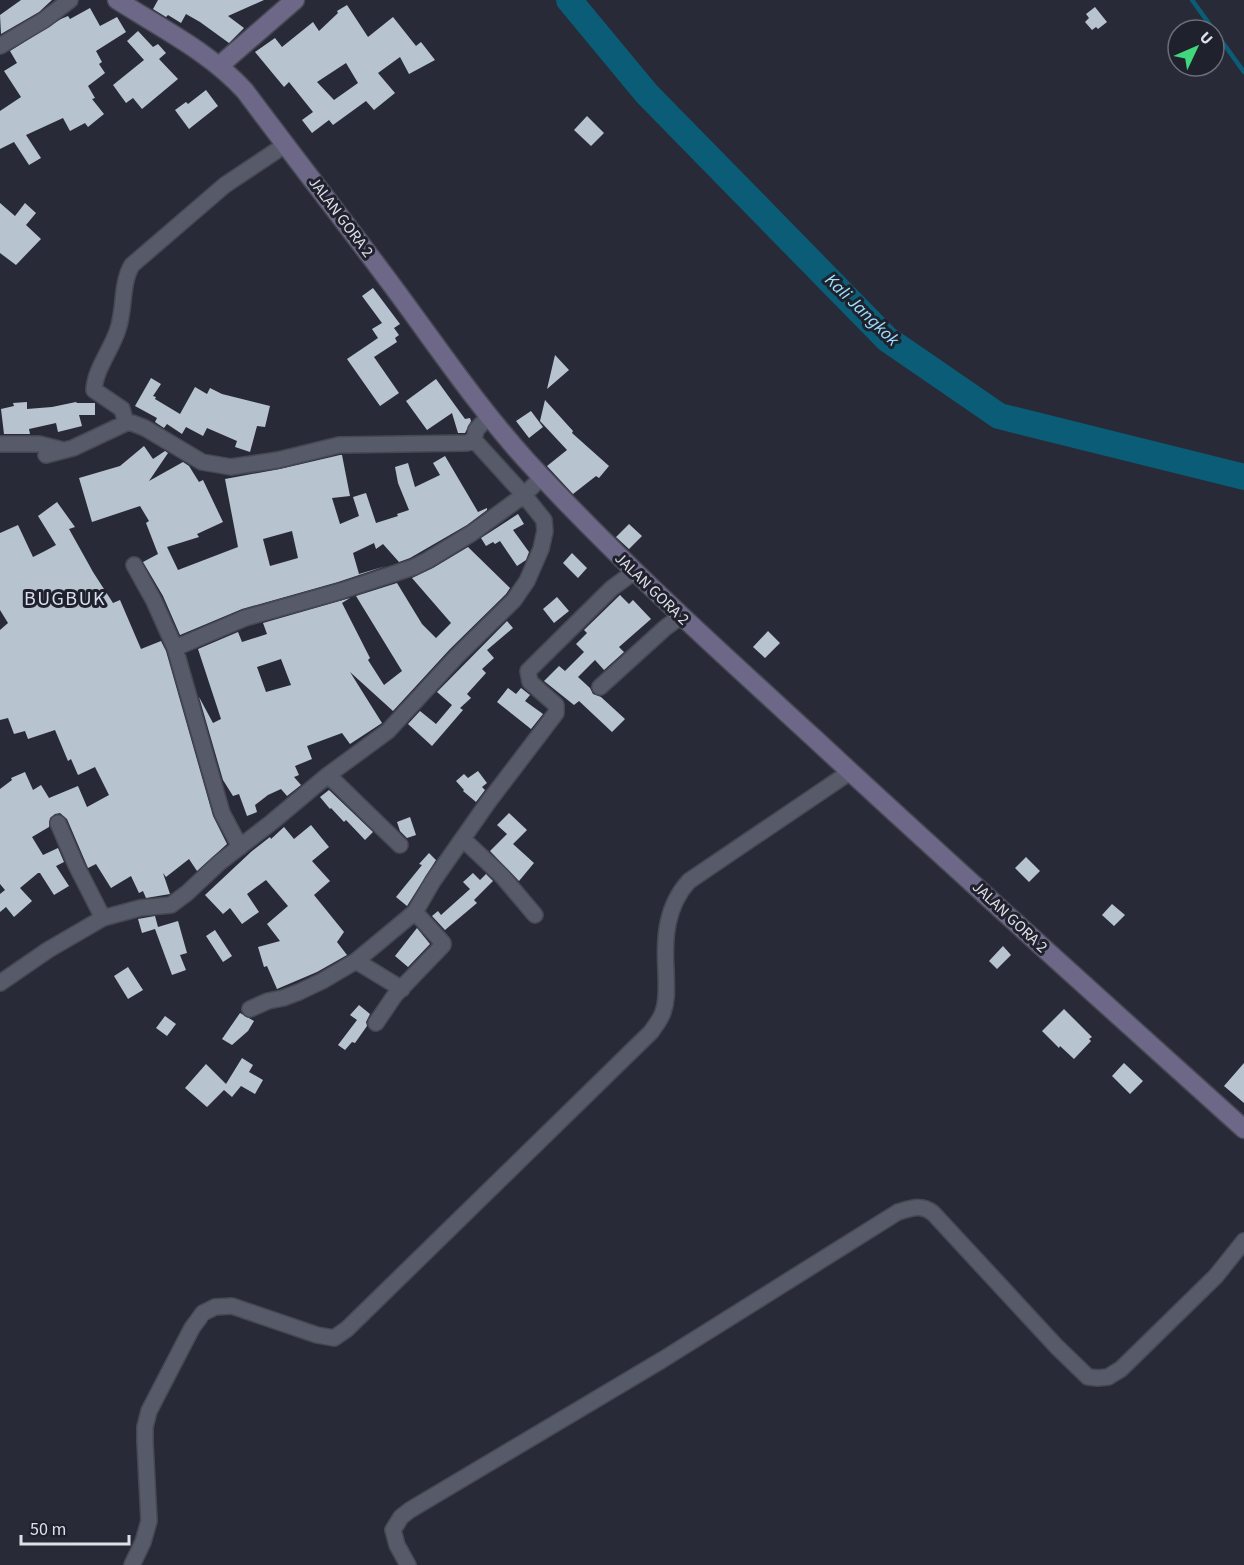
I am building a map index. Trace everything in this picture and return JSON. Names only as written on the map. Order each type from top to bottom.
[{"type":"street","points":[[0,46],[44,20],[70,0]]},
{"type":"street","name":"JALAN GORA 2","points":[[117,0],[220,67],[245,91],[397,292],[435,347],[542,477],[634,572],[1151,1047],[1244,1129]]},
{"type":"street","points":[[220,67],[295,0]]},
{"type":"street","points":[[126,423],[122,410],[94,390],[98,374],[118,328],[127,277],[132,265],[225,185],[285,145]]},
{"type":"street","points":[[474,440],[476,430],[490,415]]},
{"type":"street","points":[[46,455],[66,451],[126,423],[145,428],[202,462],[231,467],[278,460],[339,445],[468,443],[474,440]]},
{"type":"street","points":[[0,983],[48,950],[103,918],[140,908],[171,905],[328,775],[388,731],[457,656],[514,600],[522,589],[541,549],[546,531],[544,520],[474,440]]},
{"type":"street","points":[[0,444],[39,444],[66,451]]},
{"type":"street","points":[[176,648],[219,627],[399,573],[428,560],[472,533],[524,495],[542,477]]},
{"type":"street","points":[[134,565],[158,608],[176,648],[222,813],[240,847]]},
{"type":"street","points":[[250,1009],[311,986],[356,961],[415,912],[433,881],[557,711],[556,705],[530,682],[528,671],[612,588],[634,572]]},
{"type":"street","points":[[600,687],[681,616]]},
{"type":"street","points":[[132,1565],[143,1542],[149,1521],[145,1427],[149,1411],[192,1328],[203,1313],[215,1307],[232,1306],[334,1338],[347,1329],[651,1032],[663,1014],[666,999],[664,948],[667,926],[679,892],[689,881],[850,772]]},
{"type":"street","points":[[328,775],[400,845]]},
{"type":"street","points":[[58,823],[103,918]]},
{"type":"street","points":[[464,840],[502,876],[535,915]]},
{"type":"street","points":[[376,1023],[386,1006],[444,944],[415,912]]},
{"type":"street","points":[[356,961],[402,988]]},
{"type":"street","points":[[408,1565],[397,1545],[393,1530],[401,1517],[410,1510],[662,1360],[898,1212],[916,1206],[926,1208],[933,1213],[1057,1347],[1088,1377],[1098,1378],[1108,1377],[1121,1369],[1216,1276],[1244,1241]]},
{"type":"building","points":[[21,0],[52,0],[39,12],[1,34],[0,15]]},
{"type":"building","points":[[158,0],[264,0],[228,16],[244,28],[229,43],[186,14],[181,23],[168,15],[166,17],[153,9]]},
{"type":"building","points":[[347,5],[368,37],[393,17],[416,46],[421,42],[435,60],[409,74],[400,57],[378,73],[395,93],[374,110],[366,101],[333,125],[329,120],[312,133],[302,120],[313,112],[289,82],[284,87],[255,52],[275,38],[282,47],[313,22],[319,31],[338,13],[337,11]],"holes":[[[346,63],[358,83],[334,100],[317,82]]]},
{"type":"building","points":[[1095,7],[1107,22],[1098,29],[1096,27],[1092,30],[1085,22],[1089,18],[1086,14]]},
{"type":"building","points":[[90,8],[100,26],[117,17],[126,32],[96,51],[102,62],[99,64],[105,73],[88,86],[95,98],[92,99],[104,114],[88,127],[85,123],[70,131],[63,118],[26,135],[41,158],[29,165],[14,142],[0,149],[0,111],[21,97],[4,71],[17,63],[10,51],[61,19],[68,16],[70,19]]},
{"type":"building","points":[[138,31],[153,47],[158,44],[166,53],[159,59],[178,79],[142,109],[133,98],[126,103],[113,85],[144,60],[127,41]]},
{"type":"building","points":[[206,90],[218,106],[189,129],[175,110],[186,102],[188,104]]},
{"type":"building","points":[[587,116],[604,133],[591,146],[574,130]]},
{"type":"building","points":[[0,203],[15,216],[25,203],[36,213],[26,225],[41,239],[16,265],[0,253]]},
{"type":"building","points":[[373,288],[400,324],[394,328],[399,335],[395,338],[397,342],[374,357],[399,393],[380,406],[347,359],[378,338],[372,329],[382,323],[362,296]]},
{"type":"building","points":[[555,355],[569,370],[547,389]]},
{"type":"building","points":[[151,378],[161,384],[153,396],[156,397],[155,399],[180,414],[195,387],[207,394],[210,388],[222,394],[270,406],[265,427],[257,426],[250,452],[235,447],[237,441],[207,428],[203,436],[186,427],[182,434],[167,424],[164,428],[155,422],[157,418],[135,406]]},
{"type":"building","points":[[436,379],[465,419],[470,418],[471,421],[465,433],[458,433],[452,413],[427,430],[406,401]]},
{"type":"building","points":[[545,400],[573,431],[572,433],[609,466],[599,478],[596,476],[573,494],[547,466],[567,450],[540,421]]},
{"type":"building","points":[[27,402],[27,409],[76,402],[95,403],[95,415],[79,415],[82,426],[58,432],[56,423],[29,429],[30,434],[4,434],[1,409],[14,406],[13,403]]},
{"type":"building","points":[[531,411],[543,427],[529,438],[516,421]]},
{"type":"building","points":[[144,446],[153,459],[165,451],[168,453],[149,481],[183,462],[189,466],[199,482],[203,480],[223,522],[197,534],[199,537],[167,547],[178,570],[238,547],[225,479],[340,455],[342,455],[350,496],[332,498],[340,524],[359,516],[353,497],[366,493],[376,523],[409,510],[398,483],[395,467],[408,463],[415,487],[440,475],[433,463],[445,456],[478,512],[487,508],[487,510],[467,525],[410,558],[399,562],[383,544],[376,549],[374,543],[353,553],[359,574],[386,566],[242,609],[180,635],[163,596],[143,562],[158,554],[146,523],[149,521],[140,506],[92,522],[79,478],[120,466]],"holes":[[[292,531],[298,558],[270,566],[263,539]]]},
{"type":"building","points":[[57,502],[75,527],[69,529],[93,572],[113,603],[120,600],[141,649],[161,641],[166,651],[213,816],[227,844],[197,871],[189,859],[166,877],[163,873],[170,894],[146,898],[143,891],[139,893],[131,876],[111,888],[96,864],[88,868],[67,819],[60,813],[55,814],[50,818],[49,827],[32,837],[43,855],[58,848],[64,862],[56,866],[69,886],[54,895],[38,873],[20,888],[32,901],[14,917],[6,907],[0,912],[0,894],[5,890],[0,884],[0,789],[12,780],[11,778],[25,772],[33,790],[41,785],[49,798],[78,786],[87,807],[109,795],[95,767],[78,775],[71,759],[68,761],[55,730],[28,739],[25,731],[14,734],[8,718],[0,720],[0,630],[8,623],[0,610],[0,533],[18,525],[33,557],[45,551],[56,545],[38,516]]},
{"type":"building","points":[[518,514],[524,524],[513,530],[529,552],[526,560],[517,566],[500,541],[486,546],[481,538]]},
{"type":"building","points":[[629,524],[642,536],[629,549],[616,537]]},
{"type":"building","points":[[468,547],[510,588],[393,711],[350,672],[382,723],[350,744],[342,733],[307,746],[312,759],[295,766],[299,775],[294,777],[301,785],[287,796],[281,789],[268,795],[255,805],[257,812],[247,816],[239,794],[233,796],[223,780],[199,697],[213,723],[221,719],[198,649],[238,632],[242,642],[267,634],[263,623],[350,598],[342,603],[370,658],[368,660],[384,685],[402,671],[356,596],[397,583],[422,624],[436,638],[451,623],[412,578]],"holes":[[[281,659],[291,685],[266,692],[257,667]]]},
{"type":"building","points":[[572,553],[587,568],[578,578],[563,563]]},
{"type":"building","points":[[620,595],[629,604],[633,600],[651,619],[619,647],[624,652],[604,670],[595,660],[578,677],[593,694],[601,697],[625,719],[612,732],[579,701],[574,705],[544,681],[559,666],[565,671],[584,652],[576,644],[587,633],[584,630]]},
{"type":"building","points":[[557,597],[569,611],[554,623],[543,609]]},
{"type":"building","points":[[507,621],[513,628],[487,650],[494,658],[482,669],[486,673],[467,694],[471,698],[460,708],[463,710],[432,746],[408,724],[420,711],[436,724],[452,705],[437,692]]},
{"type":"building","points":[[768,631],[780,643],[765,658],[753,647]]},
{"type":"building","points":[[508,688],[516,694],[521,688],[530,695],[525,701],[543,714],[531,729],[497,702]]},
{"type":"building","points":[[478,771],[487,783],[482,787],[485,790],[476,802],[463,791],[456,781],[464,774],[468,778]]},
{"type":"building","points":[[329,790],[373,832],[365,840],[320,797]]},
{"type":"building","points":[[509,813],[527,830],[513,844],[534,863],[519,881],[490,851],[507,834],[497,825]]},
{"type":"building","points":[[410,817],[416,835],[407,838],[400,831],[397,822]]},
{"type":"building","points":[[311,825],[329,847],[312,861],[330,881],[314,895],[344,932],[337,942],[347,955],[317,972],[277,989],[267,966],[264,967],[258,947],[280,941],[267,924],[288,906],[266,880],[247,894],[259,912],[242,924],[230,908],[223,914],[205,895],[252,851],[284,827],[294,839]]},
{"type":"building","points":[[429,853],[436,860],[407,906],[396,897]]},
{"type":"building","points":[[1026,857],[1040,871],[1029,882],[1015,868]]},
{"type":"building","points":[[473,873],[480,880],[486,874],[493,881],[474,900],[477,903],[445,930],[432,916],[438,911],[441,915],[470,889],[463,882]]},
{"type":"building","points":[[1112,904],[1125,915],[1114,926],[1102,915]]},
{"type":"building","points":[[155,916],[158,927],[178,921],[187,953],[180,955],[186,970],[172,975],[155,929],[142,933],[138,919]]},
{"type":"building","points":[[417,928],[430,944],[408,967],[395,956]]},
{"type":"building","points":[[215,930],[232,956],[223,962],[206,936]]},
{"type":"building","points":[[1003,946],[1011,955],[997,969],[989,961]]},
{"type":"building","points":[[128,967],[143,990],[128,999],[114,976]]},
{"type":"building","points":[[359,1005],[370,1014],[366,1022],[367,1026],[355,1043],[352,1042],[345,1050],[338,1045],[357,1020],[350,1015]]},
{"type":"building","points":[[1064,1009],[1092,1037],[1074,1059],[1042,1031]]},
{"type":"building","points":[[240,1013],[254,1021],[248,1031],[232,1045],[222,1039]]},
{"type":"building","points":[[165,1016],[176,1024],[167,1036],[156,1028]]},
{"type":"building","points":[[242,1058],[253,1065],[249,1072],[263,1080],[255,1094],[241,1086],[232,1097],[224,1090],[207,1107],[185,1088],[206,1064],[226,1084]]},
{"type":"building","points":[[1124,1063],[1143,1081],[1130,1094],[1112,1076]]},
{"type":"building","points":[[1244,1063],[1244,1103],[1224,1086]]},
{"type":"waterway","name":"Kali Jangkok","points":[[569,0],[647,94],[887,339],[999,416],[1244,477]]},
{"type":"waterway","points":[[1192,0],[1244,72]]},
{"type":"district","name":"BUGBUK","points":[[65,599]]}]
